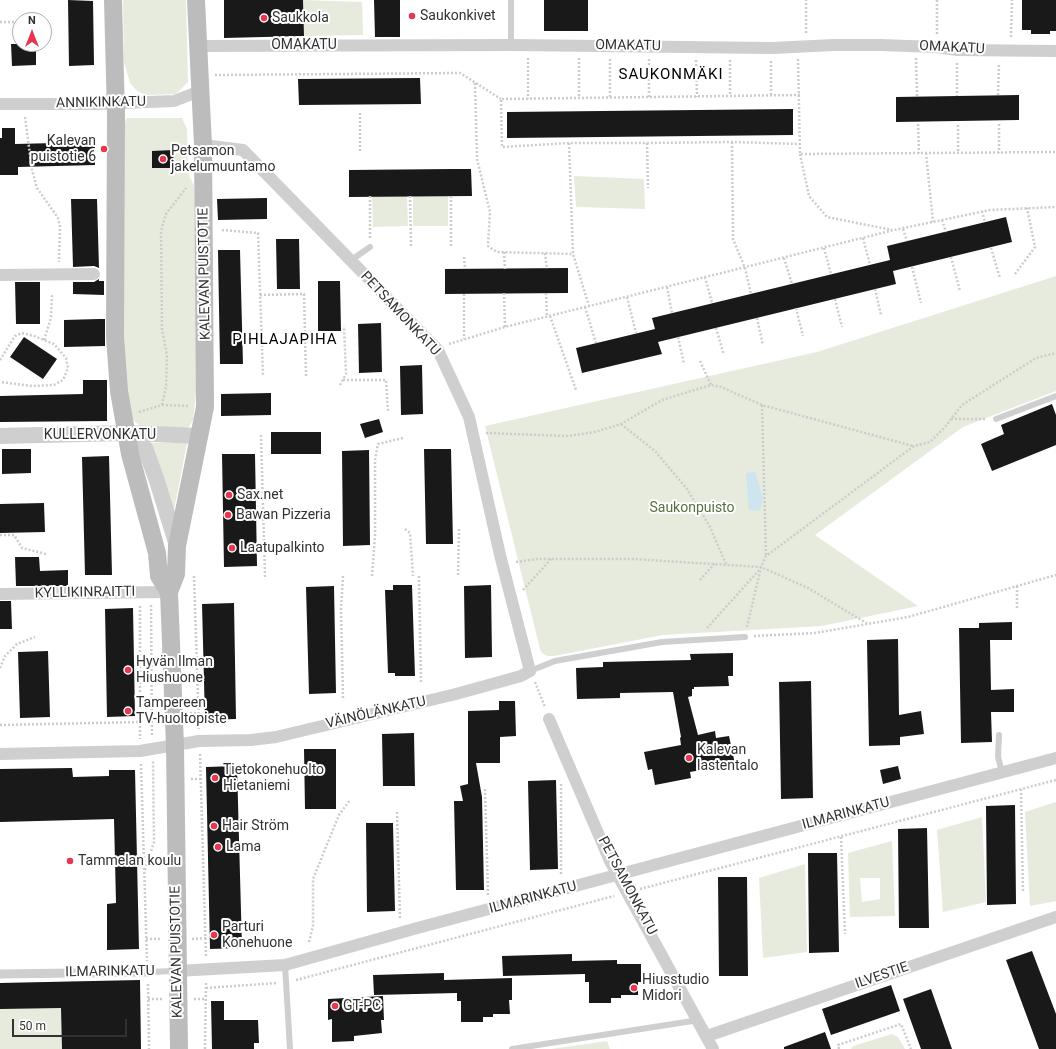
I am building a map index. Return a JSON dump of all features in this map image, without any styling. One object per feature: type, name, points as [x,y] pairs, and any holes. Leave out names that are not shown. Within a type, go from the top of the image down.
[{"type":"main road","name":"KALEVAN PUISTOTIE","points":[[113,0],[115,103],[115,337],[119,391],[130,454],[152,528],[157,553],[159,576],[169,592]]},
{"type":"main road","name":"KALEVAN PUISTOTIE","points":[[179,1049],[175,746],[169,592],[176,574],[177,546],[205,407],[203,145],[196,0]]},
{"type":"street","name":"OMAKATU","points":[[199,46],[528,45],[730,48],[772,48],[798,46],[916,46],[957,50],[1056,51]]},
{"type":"street","name":"ANNIKINKATU","points":[[0,104],[174,101],[200,90]]},
{"type":"street","name":"PETSAMONKATU","points":[[203,145],[242,150],[350,262],[438,350],[469,416],[502,564],[530,671]]},
{"type":"street","points":[[0,275],[94,274]]},
{"type":"street","name":"KULLERVONKATU","points":[[0,436],[125,425],[200,436]]},
{"type":"street","name":"KALEVAN PUISTOTIE","points":[[125,425],[145,448],[177,546]]},
{"type":"street","name":"KYLLIKINRAITTI","points":[[0,594],[169,592]]},
{"type":"street","name":"VÄINÖLÄNKATU","points":[[0,754],[146,750],[199,742],[251,740],[276,737],[456,694],[521,676],[530,671]]},
{"type":"street","name":"PETSAMONKATU","points":[[549,719],[610,861],[699,1020],[713,1049]]},
{"type":"street","name":"ILMARINKATU","points":[[177,971],[285,965],[421,927],[1056,758]]},
{"type":"street","name":"ILVESTIE","points":[[707,1036],[1056,917]]},
{"type":"street","name":"ILMARINKATU","points":[[0,974],[147,972]]},
{"type":"lane","points":[[510,45],[511,0]]},
{"type":"lane","points":[[350,262],[370,247]]},
{"type":"lane","points":[[996,419],[1056,396]]},
{"type":"lane","name":"VÄINÖLÄNKATU","points":[[530,671],[555,661],[662,642],[745,637]]},
{"type":"lane","points":[[999,735],[998,757],[1002,772]]},
{"type":"lane","points":[[285,965],[290,1049]]},
{"type":"lane","name":"ILMARINKATU","points":[[147,972],[177,971]]},
{"type":"lane","points":[[512,1049],[699,1020]]},
{"type":"path","points":[[806,0],[806,35],[813,35]]},
{"type":"path","points":[[937,0],[937,47]]},
{"type":"path","points":[[1005,37],[1012,37],[1012,0]]},
{"type":"path","points":[[0,22],[12,22]]},
{"type":"path","points":[[528,45],[528,99]]},
{"type":"path","points":[[578,46],[579,98]]},
{"type":"path","points":[[610,46],[610,98]]},
{"type":"path","points":[[798,46],[800,154],[809,196],[827,217],[894,230]]},
{"type":"path","points":[[916,46],[917,96]]},
{"type":"path","points":[[650,47],[650,97]]},
{"type":"path","points":[[696,47],[697,97]]},
{"type":"path","points":[[730,48],[730,96]]},
{"type":"path","points":[[771,96],[772,48]]},
{"type":"path","points":[[957,50],[958,96]]},
{"type":"path","points":[[998,95],[999,50]]},
{"type":"path","points":[[212,75],[460,73],[501,99],[800,95]]},
{"type":"path","points":[[475,82],[477,160],[490,212],[488,246],[497,252],[573,254]]},
{"type":"path","points":[[501,99],[502,147],[569,143],[647,142],[800,144]]},
{"type":"path","points":[[22,104],[28,129],[32,170],[37,188],[58,218],[60,227],[59,274]]},
{"type":"path","points":[[360,113],[360,152]]},
{"type":"path","points":[[918,124],[919,153]]},
{"type":"path","points":[[999,124],[999,152]]},
{"type":"path","points":[[958,125],[958,153]]},
{"type":"path","points":[[647,142],[648,188]]},
{"type":"path","points":[[732,142],[733,239],[745,268],[751,294]]},
{"type":"path","points":[[569,143],[573,254],[589,306]]},
{"type":"path","points":[[800,154],[1056,152]]},
{"type":"path","points":[[926,153],[933,222]]},
{"type":"path","points":[[162,405],[166,387],[167,356],[162,329],[161,231],[166,214],[186,187]]},
{"type":"path","points":[[370,196],[370,247]]},
{"type":"path","points":[[410,196],[411,247]]},
{"type":"path","points":[[451,196],[451,246]]},
{"type":"path","points":[[443,346],[505,327],[894,230],[982,212],[1056,207]]},
{"type":"path","points":[[1015,274],[1034,247],[1027,208]]},
{"type":"path","points":[[982,212],[985,222]]},
{"type":"path","points":[[942,220],[946,232]]},
{"type":"path","points":[[903,229],[907,241]]},
{"type":"path","points":[[222,230],[258,233],[263,376]]},
{"type":"path","points":[[863,238],[870,265]]},
{"type":"path","points":[[824,248],[831,274]]},
{"type":"path","points":[[991,248],[1000,278]]},
{"type":"path","points":[[504,252],[505,269]]},
{"type":"path","points":[[545,253],[546,269]]},
{"type":"path","points":[[464,257],[465,269]]},
{"type":"path","points":[[951,257],[960,291]]},
{"type":"path","points":[[784,258],[792,284]]},
{"type":"path","points":[[912,267],[921,303]]},
{"type":"path","points":[[705,277],[712,304]]},
{"type":"path","points":[[666,287],[672,313]]},
{"type":"path","points":[[875,289],[881,315]]},
{"type":"path","points":[[44,340],[51,318],[52,293]]},
{"type":"path","points":[[546,293],[546,317]]},
{"type":"path","points":[[260,295],[304,294],[306,376]]},
{"type":"path","points":[[464,294],[464,339]]},
{"type":"path","points":[[504,294],[505,327]]},
{"type":"path","points":[[627,297],[636,334]]},
{"type":"path","points":[[835,299],[842,327]]},
{"type":"path","points":[[585,307],[596,343]]},
{"type":"path","points":[[796,308],[803,336]]},
{"type":"path","points":[[550,316],[576,390]]},
{"type":"path","points":[[757,318],[763,345]]},
{"type":"path","points":[[340,386],[346,374],[344,326]]},
{"type":"path","points":[[716,328],[724,355]]},
{"type":"path","points":[[0,360],[15,336],[22,334],[34,336],[54,344],[66,358],[68,368],[63,380],[54,385],[32,386],[0,382]]},
{"type":"path","points":[[678,337],[684,364]]},
{"type":"path","points":[[766,556],[914,446],[930,442],[945,427],[962,405],[1036,358],[1056,353]]},
{"type":"path","points":[[700,361],[711,385]]},
{"type":"path","points":[[343,380],[386,380],[388,411]]},
{"type":"path","points":[[474,437],[483,433],[568,436],[595,432],[621,424],[662,400],[711,385],[721,387],[762,405],[914,446]]},
{"type":"path","points":[[125,425],[162,405],[205,407]]},
{"type":"path","points":[[762,405],[766,556],[761,567],[745,637],[815,633],[908,617],[1056,576]]},
{"type":"path","points":[[951,419],[996,419]]},
{"type":"path","points":[[621,424],[655,451],[687,489],[710,527],[726,564]]},
{"type":"path","points":[[261,435],[265,577]]},
{"type":"path","points":[[372,576],[375,536],[375,460],[378,444],[403,438]]},
{"type":"path","points":[[458,575],[459,528]]},
{"type":"path","points":[[405,529],[410,533],[413,576]]},
{"type":"path","points":[[0,535],[14,535],[22,548],[46,554]]},
{"type":"path","points":[[502,564],[537,559],[633,559],[761,567],[808,588],[868,624]]},
{"type":"path","points":[[522,592],[551,559]]},
{"type":"path","points":[[700,580],[715,563]]},
{"type":"path","points":[[698,640],[761,567]]},
{"type":"path","points":[[343,576],[341,610],[343,698]]},
{"type":"path","points":[[418,576],[421,682]]},
{"type":"path","points":[[1016,586],[1017,609]]},
{"type":"path","points":[[144,873],[154,842],[146,750],[141,722],[139,608],[147,592]]},
{"type":"path","points":[[147,592],[144,873],[147,972]]},
{"type":"path","points":[[0,668],[5,656],[17,644],[35,637]]},
{"type":"path","points":[[530,671],[549,719]]},
{"type":"path","name":"KALEVAN PUISTOTIE","points":[[199,713],[206,970],[205,1049]]},
{"type":"path","points":[[0,725],[141,722]]},
{"type":"path","points":[[561,777],[561,875]]},
{"type":"path","points":[[485,789],[488,895]]},
{"type":"path","points":[[1021,789],[1023,892]]},
{"type":"path","points":[[309,942],[313,926],[313,879],[339,815],[350,800]]},
{"type":"path","points":[[397,812],[400,918]]},
{"type":"path","points":[[841,837],[845,934]]},
{"type":"path","points":[[148,999],[149,1049]]},
{"type":"path","points":[[839,1049],[838,1045],[901,1024],[911,1049]]},
{"type":"green space","points":[[123,0],[186,0],[188,82],[176,94],[146,95],[137,91],[130,83],[124,62]]},
{"type":"green space","points":[[303,0],[362,2],[363,35],[304,36]]},
{"type":"green space","points":[[127,118],[182,118],[187,129],[188,173],[194,186],[198,374],[193,420],[189,427],[184,430],[143,428],[134,421],[128,411],[123,355],[122,128]]},
{"type":"green space","points":[[574,176],[644,179],[645,209],[576,207]]},
{"type":"green space","points":[[372,196],[407,196],[408,226],[373,227]]},
{"type":"green space","points":[[413,196],[448,196],[448,226],[413,226]]},
{"type":"green space","name":"Saukonpuisto","points":[[1056,276],[1056,391],[963,427],[815,535],[918,606],[822,626],[663,635],[554,656],[547,656],[542,653],[485,426],[817,352]]},
{"type":"green space","points":[[150,443],[187,443],[174,510]]},
{"type":"green space","points":[[1056,802],[1056,901],[1030,906],[1025,812]]},
{"type":"green space","points":[[982,817],[986,902],[943,912],[937,830]]},
{"type":"green space","points":[[892,841],[895,916],[850,917],[848,853]],"holes":[[[860,878],[880,878],[880,899],[862,902]]]},
{"type":"green space","points":[[805,864],[807,952],[763,958],[759,878]]},
{"type":"green space","points":[[109,981],[111,1049],[0,1049],[0,983]]},
{"type":"green space","points":[[892,1034],[898,1037],[905,1049],[851,1049],[853,1046]]},
{"type":"green space","points":[[607,1041],[610,1049],[551,1049]]},
{"type":"water","points":[[755,472],[763,498],[760,511],[749,510],[746,473]]},
{"type":"building","points":[[68,0],[93,1],[94,65],[69,66]]},
{"type":"building","name":"Saukkola","points":[[224,0],[303,0],[304,36],[224,38]]},
{"type":"building","points":[[374,0],[400,0],[400,37],[375,37]]},
{"type":"building","points":[[544,0],[588,0],[588,31],[544,31]]},
{"type":"building","points":[[1022,0],[1056,0],[1056,31],[1050,31],[1050,34],[1031,34],[1031,30],[1022,30]]},
{"type":"building","points":[[11,44],[12,52],[36,52],[36,65],[12,66]]},
{"type":"building","points":[[420,78],[421,104],[299,105],[298,79]]},
{"type":"building","points":[[1019,95],[1019,120],[896,122],[896,97]]},
{"type":"building","points":[[793,109],[793,135],[507,138],[507,112]]},
{"type":"building","points":[[2,128],[15,128],[15,144],[95,142],[95,165],[18,167],[18,175],[0,175],[0,138],[2,138]]},
{"type":"building","name":"Petsamon jakelumuuntamo","points":[[173,150],[174,168],[152,168],[152,151]]},
{"type":"building","points":[[471,169],[472,196],[349,197],[349,170]]},
{"type":"building","points":[[267,198],[267,219],[218,220],[217,199]]},
{"type":"building","points":[[71,199],[97,199],[99,268],[94,266],[73,267]]},
{"type":"building","points":[[1006,217],[1012,242],[893,271],[896,284],[658,342],[662,354],[582,373],[576,348],[655,329],[652,318],[890,260],[887,246]]},
{"type":"building","points":[[276,239],[299,239],[300,289],[277,289]]},
{"type":"building","points":[[218,250],[240,250],[243,364],[220,364]]},
{"type":"building","points":[[568,268],[568,293],[445,294],[445,269]]},
{"type":"building","points":[[99,279],[99,281],[104,281],[104,295],[73,294],[73,282],[94,282]]},
{"type":"building","points":[[318,281],[340,281],[341,331],[318,331]]},
{"type":"building","points":[[15,282],[40,282],[40,324],[16,324]]},
{"type":"building","points":[[105,319],[105,346],[64,347],[64,320]]},
{"type":"building","points":[[381,323],[382,372],[359,373],[358,324]]},
{"type":"building","points":[[24,337],[57,359],[43,379],[10,357]]},
{"type":"building","points":[[422,365],[423,414],[401,415],[400,366]]},
{"type":"building","points":[[83,380],[107,380],[107,421],[0,422],[0,396],[83,394]]},
{"type":"building","points":[[271,393],[271,415],[221,416],[221,394]]},
{"type":"building","points":[[1052,404],[1056,415],[1056,445],[992,471],[981,444],[1004,434],[1001,425]]},
{"type":"building","points":[[379,419],[383,432],[365,438],[360,424]]},
{"type":"building","points":[[271,432],[321,432],[321,454],[271,454]]},
{"type":"building","points":[[2,449],[31,449],[31,473],[2,474]]},
{"type":"building","points":[[424,449],[451,449],[453,544],[426,544]]},
{"type":"building","points":[[369,450],[370,545],[343,546],[342,451]]},
{"type":"building","points":[[222,454],[255,454],[257,566],[224,567]]},
{"type":"building","points":[[109,456],[112,575],[85,575],[82,457]]},
{"type":"building","points":[[44,503],[45,532],[0,533],[0,504]]},
{"type":"building","points":[[15,557],[39,557],[40,571],[68,570],[68,586],[16,586]]},
{"type":"building","points":[[393,585],[412,585],[415,676],[395,676],[395,673],[388,673],[385,590],[393,590]]},
{"type":"building","points":[[491,585],[492,657],[465,658],[464,586]]},
{"type":"building","points":[[334,586],[336,693],[309,694],[306,587]]},
{"type":"building","points":[[0,601],[11,601],[12,629],[0,629]]},
{"type":"building","points":[[234,603],[236,719],[205,720],[202,604]]},
{"type":"building","points":[[133,608],[135,716],[107,717],[105,609]]},
{"type":"building","points":[[1012,622],[1012,640],[990,640],[991,690],[1014,689],[1014,712],[991,712],[992,742],[961,743],[959,628],[979,628],[979,623]]},
{"type":"building","points":[[898,639],[899,715],[921,711],[924,734],[900,737],[900,745],[869,746],[867,640]]},
{"type":"building","points":[[48,651],[50,717],[20,718],[18,652]]},
{"type":"building","points":[[733,653],[733,676],[728,676],[729,686],[694,687],[694,689],[692,689],[692,696],[688,697],[698,735],[715,731],[716,738],[729,736],[735,764],[690,772],[691,778],[655,785],[652,769],[648,770],[644,752],[681,745],[673,692],[620,693],[620,698],[577,699],[576,668],[603,667],[603,662],[691,660],[690,654]]},
{"type":"building","points":[[811,681],[813,798],[781,799],[779,682]]},
{"type":"building","points":[[499,701],[515,701],[516,736],[500,737],[500,763],[476,763],[482,797],[484,890],[456,890],[454,801],[463,801],[460,786],[468,784],[468,711],[499,710]]},
{"type":"building","points":[[414,733],[415,786],[383,786],[382,734]]},
{"type":"building","points":[[304,749],[336,749],[336,809],[305,809]]},
{"type":"building","points":[[237,766],[242,948],[210,949],[206,767]]},
{"type":"building","points":[[898,766],[901,779],[883,784],[880,770]]},
{"type":"building","points":[[72,768],[73,777],[109,776],[109,770],[135,770],[139,949],[107,950],[107,904],[116,903],[114,819],[0,822],[0,769]]},
{"type":"building","points":[[556,780],[558,869],[530,870],[528,781]]},
{"type":"building","points":[[1015,805],[1016,904],[987,905],[986,806]]},
{"type":"building","points":[[366,823],[393,823],[395,911],[367,912]]},
{"type":"building","points":[[927,828],[929,928],[899,928],[898,829]]},
{"type":"building","points":[[808,853],[837,853],[839,952],[809,953]]},
{"type":"building","points":[[718,877],[747,877],[748,976],[719,976]]},
{"type":"building","points":[[1032,951],[1056,1014],[1056,1049],[1039,1049],[1006,960]]},
{"type":"building","points":[[572,954],[572,961],[617,960],[617,964],[641,964],[641,982],[638,982],[638,995],[621,995],[621,998],[611,998],[611,1003],[589,1003],[589,982],[585,982],[585,974],[503,976],[502,956]]},
{"type":"building","points":[[444,973],[444,980],[512,978],[512,1000],[509,1000],[510,1014],[493,1014],[493,1017],[483,1017],[483,1022],[461,1022],[461,1001],[457,1001],[457,993],[374,995],[373,975]]},
{"type":"building","points":[[140,980],[141,1049],[62,1049],[61,1008],[0,1009],[0,983]]},
{"type":"building","points":[[891,985],[900,1011],[831,1035],[822,1009]]},
{"type":"building","points":[[931,989],[952,1049],[921,1049],[903,999]]},
{"type":"building","points":[[383,996],[384,1020],[381,1020],[382,1033],[354,1036],[354,1041],[332,1042],[332,1019],[328,1020],[328,999]]},
{"type":"building","points":[[211,1001],[224,1001],[224,1020],[258,1020],[259,1043],[254,1043],[254,1049],[212,1049]]},
{"type":"building","points":[[825,1032],[831,1049],[784,1049],[784,1047]]},
{"type":"place","name":"Saukonkivet","points":[[412,16]]},
{"type":"place","name":"Saukkola","points":[[264,18]]},
{"type":"place","name":"Kalevan puistotie 6","points":[[104,149]]},
{"type":"place","name":"Petsamon jakelumuuntamo","points":[[163,159]]},
{"type":"place","name":"Sax.net","points":[[229,495]]},
{"type":"place","name":"Bawan Pizzeria","points":[[228,515]]},
{"type":"place","name":"Laatupalkinto","points":[[232,548]]},
{"type":"place","name":"Hyvän Ilman Hiushuone","points":[[128,670]]},
{"type":"place","name":"Tampereen TV-huoltopiste","points":[[128,711]]},
{"type":"place","name":"Kalevan lastentalo","points":[[689,758]]},
{"type":"place","name":"Tietokonehuolto Hietaniemi","points":[[215,778]]},
{"type":"place","name":"Hair Ström","points":[[214,826]]},
{"type":"place","name":"Lama","points":[[218,847]]},
{"type":"place","name":"Tammelan koulu","points":[[70,861]]},
{"type":"place","name":"Parturi Konehuone","points":[[214,935]]},
{"type":"place","name":"Hiusstudio Midori","points":[[634,988]]},
{"type":"place","name":"GT-PC","points":[[335,1006]]},
{"type":"district","name":"SAUKONMÄKI","points":[[671,75]]},
{"type":"district","name":"PIHLAJAPIHA","points":[[285,340]]}]
